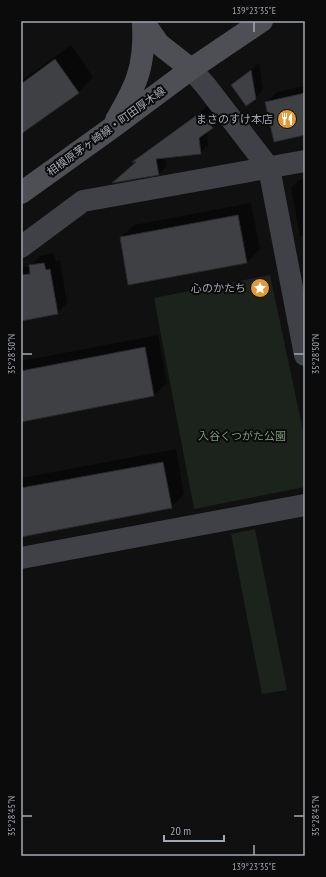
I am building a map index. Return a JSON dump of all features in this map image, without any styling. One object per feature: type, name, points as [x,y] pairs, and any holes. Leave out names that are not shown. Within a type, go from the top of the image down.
[{"type":"main road","name":"相模原茅ヶ崎線・町田厚木線","points":[[21,193],[191,69],[262,21]]},
{"type":"main road","points":[[143,22],[159,44],[191,69]]},
{"type":"main road","points":[[113,127],[130,96],[138,76],[144,37],[143,22]]},
{"type":"street","points":[[191,69],[206,86],[269,168],[305,355]]},
{"type":"street","points":[[21,247],[83,201],[269,168],[305,160]]},
{"type":"street","points":[[21,558],[305,505]]},
{"type":"green space","name":"入谷くつがた公園","points":[[270,275],[305,440],[305,487],[194,509],[154,298]]},
{"type":"green space","points":[[255,529],[287,690],[262,694],[231,534]]},
{"type":"building","points":[[55,59],[79,93],[21,134],[21,84]]},
{"type":"building","points":[[251,70],[256,99],[246,106],[231,85]]},
{"type":"building","name":"まさのすけ本店","points":[[305,93],[305,135],[274,142],[265,102]]},
{"type":"building","points":[[201,112],[213,128],[199,138],[201,154],[156,159],[159,175],[112,183],[136,162],[132,162]]},
{"type":"building","points":[[238,215],[247,263],[128,285],[120,237]]},
{"type":"building","points":[[44,263],[46,270],[50,269],[58,314],[21,321],[21,275],[30,274],[29,265]]},
{"type":"building","points":[[145,347],[154,396],[21,422],[21,371]]},
{"type":"building","points":[[163,462],[172,508],[21,537],[21,488]]},
{"type":"place","name":"まさのすけ本店","points":[[287,119]]},
{"type":"place","name":"心のかたち","points":[[260,288]]}]
